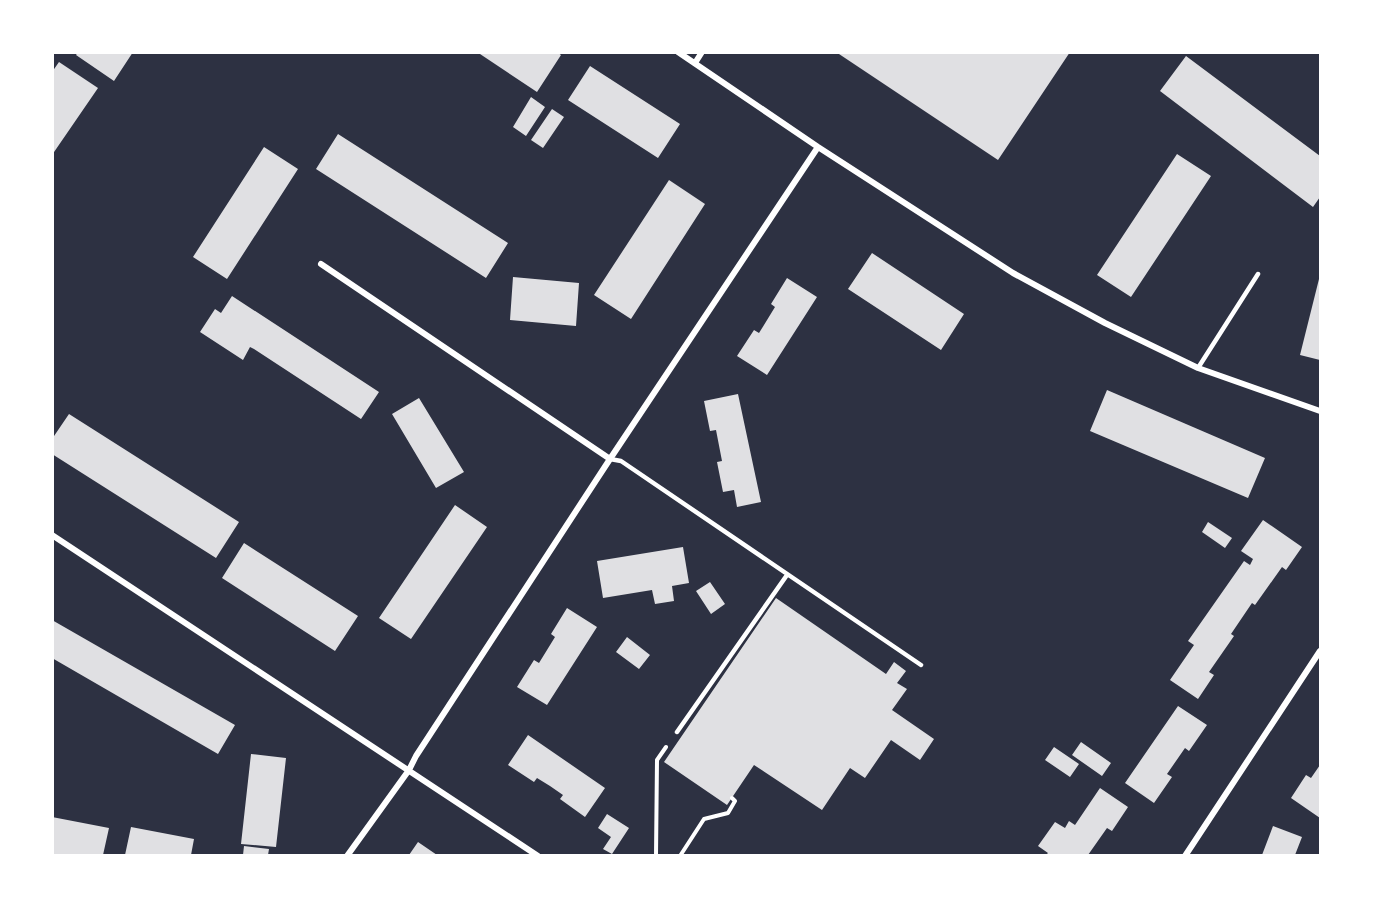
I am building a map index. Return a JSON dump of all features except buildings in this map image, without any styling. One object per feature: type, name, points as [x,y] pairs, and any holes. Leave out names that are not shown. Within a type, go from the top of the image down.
[{"type":"street","points":[[678,52],[818,147],[1013,273],[1105,323],[1198,368],[1320,411]]},
{"type":"street","points":[[695,63],[702,52]]},
{"type":"street","points":[[347,855],[409,770],[610,459],[818,147]]},
{"type":"street","points":[[321,264],[610,459]]},
{"type":"street","points":[[52,535],[538,855]]},
{"type":"street","points":[[1185,855],[1320,651]]},
{"type":"lane","points":[[1198,368],[1258,274]]},
{"type":"lane","points":[[610,459],[621,461],[921,665]]},
{"type":"lane","points":[[677,732],[787,575]]},
{"type":"path","points":[[656,855],[657,760],[666,747]]},
{"type":"path","points":[[680,855],[704,819],[728,813],[735,801],[732,798]]}]
